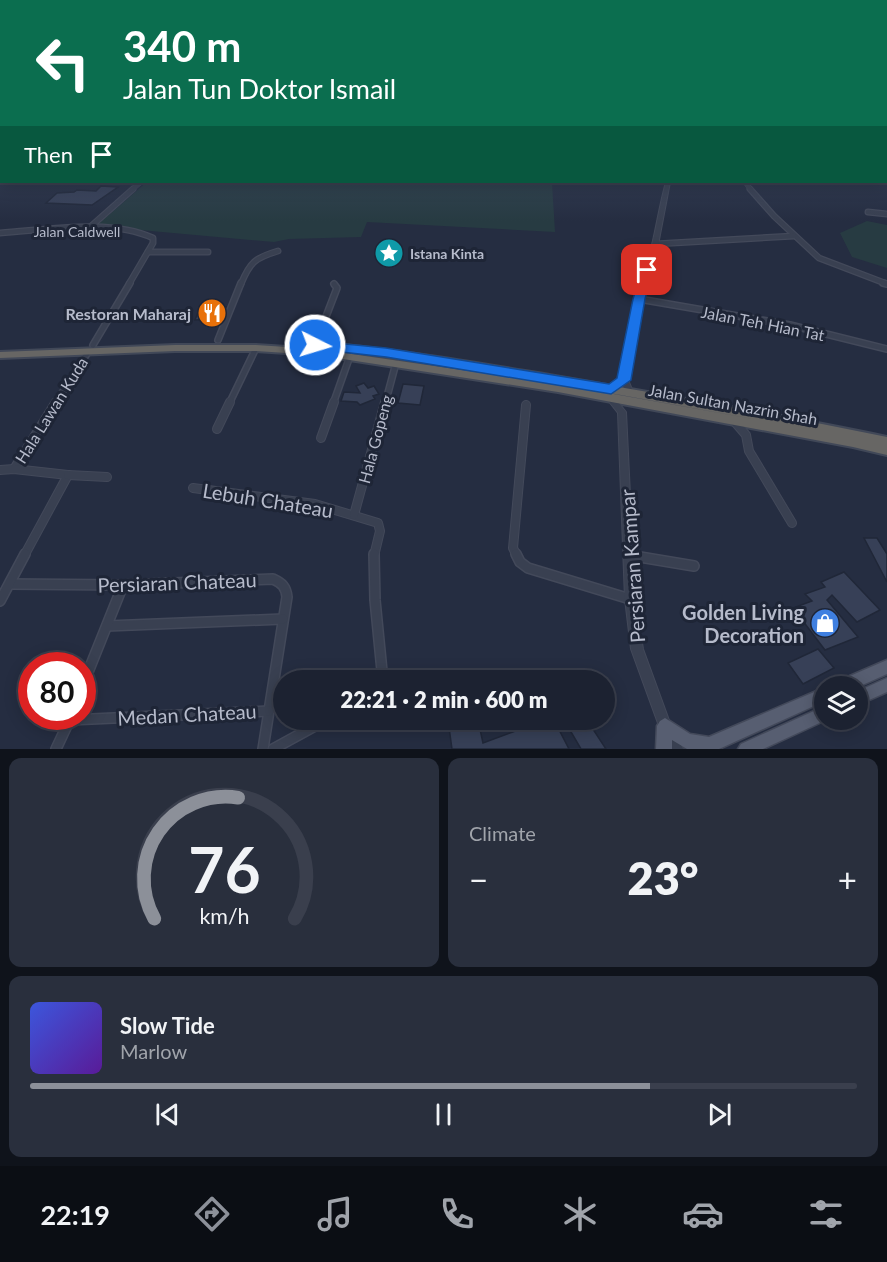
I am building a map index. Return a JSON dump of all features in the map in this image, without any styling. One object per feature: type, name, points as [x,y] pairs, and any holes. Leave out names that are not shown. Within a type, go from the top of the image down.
[{"type":"highway","name":"Jalan Sultan Nazrin Shah","points":[[0,356],[218,340],[315,345],[386,352],[611,394],[636,404],[887,450]]},
{"type":"highway","name":"Jalan Sultan Nazrin Shah","points":[[0,349],[256,348],[350,356],[611,394],[629,393],[794,421],[887,440]]},
{"type":"main road","points":[[867,676],[887,667]]},
{"type":"main road","points":[[868,694],[887,685]]},
{"type":"main road","points":[[665,726],[687,741],[705,747],[814,699]]},
{"type":"main road","points":[[747,749],[814,718]]},
{"type":"main road","points":[[664,749],[665,726]]},
{"type":"street","points":[[88,228],[140,183]]},
{"type":"street","points":[[629,393],[624,380],[639,299],[655,244],[668,183]]},
{"type":"street","points":[[746,183],[753,194],[814,254],[828,263],[887,284]]},
{"type":"street","points":[[868,212],[887,214]]},
{"type":"street","name":"Jalan Caldwell","points":[[0,232],[88,228],[137,232],[148,234],[153,238]]},
{"type":"street","points":[[655,244],[794,236]]},
{"type":"street","name":"Hala Lawan Kuda","points":[[14,469],[148,252],[153,238]]},
{"type":"street","points":[[218,340],[248,266],[262,256],[278,251]]},
{"type":"street","points":[[148,252],[208,252]]},
{"type":"street","points":[[315,345],[336,288],[334,284]]},
{"type":"street","name":"Jalan Teh Hian Tat","points":[[639,299],[790,325],[887,349]]},
{"type":"street","points":[[217,429],[256,348]]},
{"type":"street","points":[[321,438],[350,356]]},
{"type":"street","name":"Hala Gopeng","points":[[354,515],[396,363]]},
{"type":"street","points":[[624,380],[611,394],[622,412],[627,406],[636,404]]},
{"type":"street","points":[[525,405],[513,548],[515,555],[528,568],[630,599]]},
{"type":"street","name":"Persiaran Kampar","points":[[622,412],[630,599],[637,649],[665,726],[677,749]]},
{"type":"street","points":[[734,421],[742,429],[749,451],[792,523]]},
{"type":"street","points":[[0,470],[14,469],[106,477]]},
{"type":"street","points":[[0,601],[68,475]]},
{"type":"street","name":"Lebuh Chateau","points":[[193,488],[315,504],[378,523],[381,530],[375,549],[374,569],[382,670]]},
{"type":"street","points":[[628,555],[694,566]]},
{"type":"street","name":"Persiaran Chateau","points":[[10,584],[123,585],[273,579],[282,582],[286,588],[283,619],[263,749]]},
{"type":"street","points":[[96,653],[123,585]]},
{"type":"street","points":[[107,626],[283,619]]},
{"type":"street","name":"Medan Chateau","points":[[96,717],[269,711]]},
{"type":"street","points":[[56,749],[65,730]]},
{"type":"street","points":[[273,749],[308,730]]},
{"type":"shaded area","points":[[146,183],[552,183],[555,232],[367,222],[361,237],[289,239],[274,242],[96,226]]},
{"type":"shaded area","points":[[867,221],[887,225],[887,268],[852,257],[840,233]]},
{"type":"building","points":[[101,186],[118,187],[92,205],[46,203],[57,193],[77,190],[96,191]]},
{"type":"building","name":"Restoran Maharaj","points":[[223,304],[222,307],[226,307],[221,319],[195,320],[201,305]]},
{"type":"building","points":[[364,383],[368,388],[374,386],[379,394],[373,396],[375,399],[360,405],[357,402],[341,401],[344,392],[360,393],[356,386]]},
{"type":"building","points":[[403,384],[424,386],[420,405],[398,403]]},
{"type":"building","points":[[864,538],[877,538],[887,554],[887,582]]},
{"type":"building","points":[[844,572],[880,610],[857,622],[832,595],[827,600],[858,637],[825,650],[793,608],[812,601],[805,594],[825,587],[821,582]]},
{"type":"building","points":[[818,649],[834,668],[814,676],[814,678],[803,684],[788,663]]},
{"type":"building","points":[[449,730],[480,730],[483,743],[518,730],[559,730],[569,749],[452,749]]},
{"type":"building","points":[[570,730],[594,730],[606,749],[581,749]]},
{"type":"place","name":"Istana Kinta","points":[[389,253]]},
{"type":"place","name":"Restoran Maharaj","points":[[212,313]]},
{"type":"place","name":"Golden Living Decoration","points":[[825,623]]},
{"type":"route","points":[[315,345],[386,352],[611,389],[624,380],[627,356],[647,270]]}]
